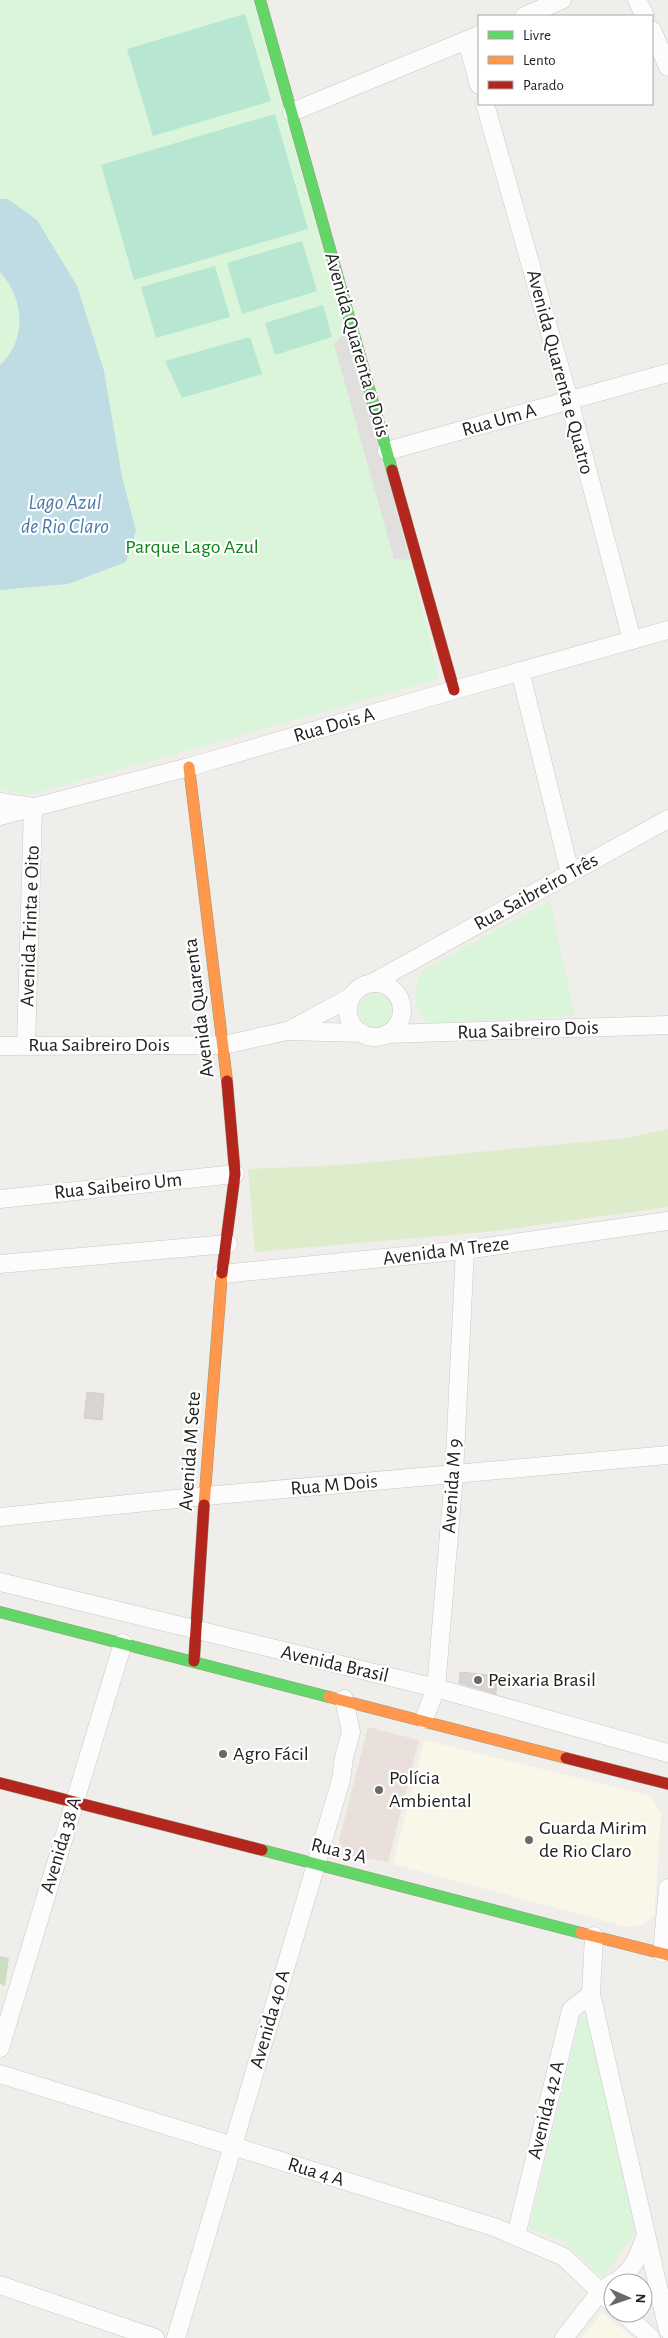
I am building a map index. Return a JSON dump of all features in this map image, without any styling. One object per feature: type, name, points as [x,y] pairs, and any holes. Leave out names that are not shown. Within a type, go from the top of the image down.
[{"type":"street","name":"Avenida Quarenta e Dois","points":[[260,0],[454,690]]},
{"type":"street","points":[[526,15],[562,0]]},
{"type":"street","points":[[637,0],[644,15]]},
{"type":"street","points":[[653,32],[668,67]]},
{"type":"street","points":[[292,112],[473,38],[478,77]]},
{"type":"street","name":"Avenida Quarenta e Quatro","points":[[484,105],[568,400],[632,640]]},
{"type":"street","name":"Rua Um A","points":[[387,451],[668,372]]},
{"type":"street","name":"Rua Dois A","points":[[0,816],[189,767],[668,630]]},
{"type":"street","points":[[520,671],[570,874]]},
{"type":"street","name":"Avenida Quarenta","points":[[189,767],[224,1045],[236,1174],[228,1244]]},
{"type":"street","points":[[0,802],[33,807]]},
{"type":"street","name":"Avenida Trinta e Oito","points":[[26,1045],[33,807]]},
{"type":"street","name":"Rua Saibreiro Três","points":[[372,983],[668,819]]},
{"type":"street","name":"Rua Saibreiro Três","points":[[390,988],[405,965]]},
{"type":"street","points":[[372,983],[390,988],[397,994],[402,1012],[395,1029],[379,1037],[362,1034],[350,1021],[348,1005],[351,997],[356,990],[372,983]]},
{"type":"street","name":"Rua Saibreiro Dois","points":[[287,1031],[351,997]]},
{"type":"street","name":"Rua Saibreiro Dois","points":[[387,1034],[668,1025]]},
{"type":"street","name":"Rua Saibreiro Dois","points":[[0,1046],[224,1045],[287,1031],[362,1034]]},
{"type":"street","name":"Rua Saibeiro Um","points":[[0,1199],[236,1174]]},
{"type":"street","name":"Avenida M Treze","points":[[222,1274],[465,1250],[668,1222]]},
{"type":"street","points":[[0,1264],[228,1244]]},
{"type":"street","name":"Avenida M Sete","points":[[194,1661],[222,1274],[228,1244]]},
{"type":"street","name":"Avenida M 9","points":[[424,1719],[436,1688],[454,1474],[465,1250]]},
{"type":"street","name":"Rua M Dois","points":[[0,1517],[205,1496],[668,1455]]},
{"type":"street","name":"Avenida Brasil","points":[[0,1582],[436,1688],[668,1753]]},
{"type":"street","name":"Avenida Brasil","points":[[0,1612],[424,1719],[668,1784]]},
{"type":"street","name":"Avenida 38 A","points":[[0,2048],[123,1643]]},
{"type":"street","name":"Avenida 40 A","points":[[176,2338],[341,1780],[350,1732],[344,1699]]},
{"type":"street","name":"Rua 3 A","points":[[0,1783],[665,1954]]},
{"type":"street","points":[[665,1954],[668,1888]]},
{"type":"street","points":[[594,1936],[591,1994],[668,2330]]},
{"type":"street","name":"Avenida 42 A","points":[[516,2236],[571,2010],[591,1994]]},
{"type":"street","name":"Rua 4 A","points":[[0,2074],[494,2227],[564,2257],[603,2282]]},
{"type":"street","points":[[627,2273],[636,2263],[646,2234]]},
{"type":"street","points":[[0,2286],[155,2338]]},
{"type":"street","points":[[564,2338],[603,2293]]},
{"type":"street","points":[[634,2323],[651,2338]]},
{"type":"shaded area","points":[[347,330],[410,560],[394,559],[334,344]]},
{"type":"shaded area","name":"Polícia Ambiental","points":[[368,1727],[419,1740],[388,1862],[347,1855],[339,1841]]},
{"type":"shaded area","name":"Guarda Mirim de Rio Claro","points":[[424,1740],[651,1796],[661,1815],[654,1915],[642,1925],[627,1927],[393,1864]]},
{"type":"shaded area","points":[[602,2312],[603,2323],[615,2323],[633,2338],[582,2338]]},
{"type":"green space","name":"Parque Lago Azul","points":[[0,0],[253,0],[410,560],[439,679],[29,795],[0,789]]},
{"type":"green space","points":[[245,14],[271,101],[153,136],[127,49]]},
{"type":"green space","points":[[275,114],[308,229],[134,280],[101,165]]},
{"type":"green space","points":[[302,241],[317,291],[242,314],[227,263]]},
{"type":"green space","points":[[215,266],[230,317],[156,338],[141,287]]},
{"type":"green space","points":[[323,305],[332,337],[275,355],[265,323]]},
{"type":"green space","points":[[250,337],[262,374],[182,398],[165,361]]},
{"type":"green space","points":[[550,901],[575,1016],[430,1023],[423,1019],[416,1007],[415,1000],[421,971]]},
{"type":"green space","points":[[377,993],[384,994],[389,998],[393,1003],[393,1017],[389,1022],[384,1026],[377,1027],[370,1026],[365,1022],[361,1017],[360,1010],[361,1003],[365,998],[370,994]]},
{"type":"green space","points":[[668,1129],[668,1207],[496,1231],[255,1252],[248,1169],[343,1165],[626,1138]]},
{"type":"green space","points":[[0,1956],[9,1958],[5,1986],[0,1984]]},
{"type":"green space","points":[[591,2016],[635,2231],[606,2273],[603,2273],[603,2278],[565,2242],[529,2229],[580,2017]]},
{"type":"water","name":"Lago Azul de Rio Claro","points":[[0,199],[8,199],[37,220],[77,286],[104,371],[122,477],[136,531],[126,562],[68,584],[0,590],[0,365],[9,355],[15,343],[19,331],[19,318],[14,294],[0,272]]},
{"type":"building","points":[[87,1392],[104,1394],[102,1420],[84,1418]]},
{"type":"building","name":"Peixaria Brasil","points":[[460,1672],[497,1676],[496,1694],[459,1683]]},
{"type":"traffic: fast","points":[[260,0],[392,470]]},
{"type":"traffic: fast","points":[[0,1612],[329,1697]]},
{"type":"traffic: fast","points":[[262,1850],[581,1933]]},
{"type":"traffic: slow","points":[[189,767],[227,1081]]},
{"type":"traffic: slow","points":[[204,1505],[222,1273]]},
{"type":"traffic: slow","points":[[329,1697],[566,1758]]},
{"type":"traffic: slow","points":[[581,1933],[668,1955]]},
{"type":"traffic: jam","points":[[392,470],[454,690]]},
{"type":"traffic: jam","points":[[222,1273],[235,1174],[227,1081]]},
{"type":"traffic: jam","points":[[194,1661],[204,1505]]},
{"type":"traffic: jam","points":[[566,1758],[668,1784]]},
{"type":"traffic: jam","points":[[0,1783],[262,1850]]},
{"type":"place","name":"Peixaria Brasil","points":[[478,1680]]},
{"type":"place","name":"Agro Fácil","points":[[223,1754]]},
{"type":"place","name":"Polícia Ambiental","points":[[379,1790]]},
{"type":"place","name":"Guarda Mirim de Rio Claro","points":[[529,1840]]}]
